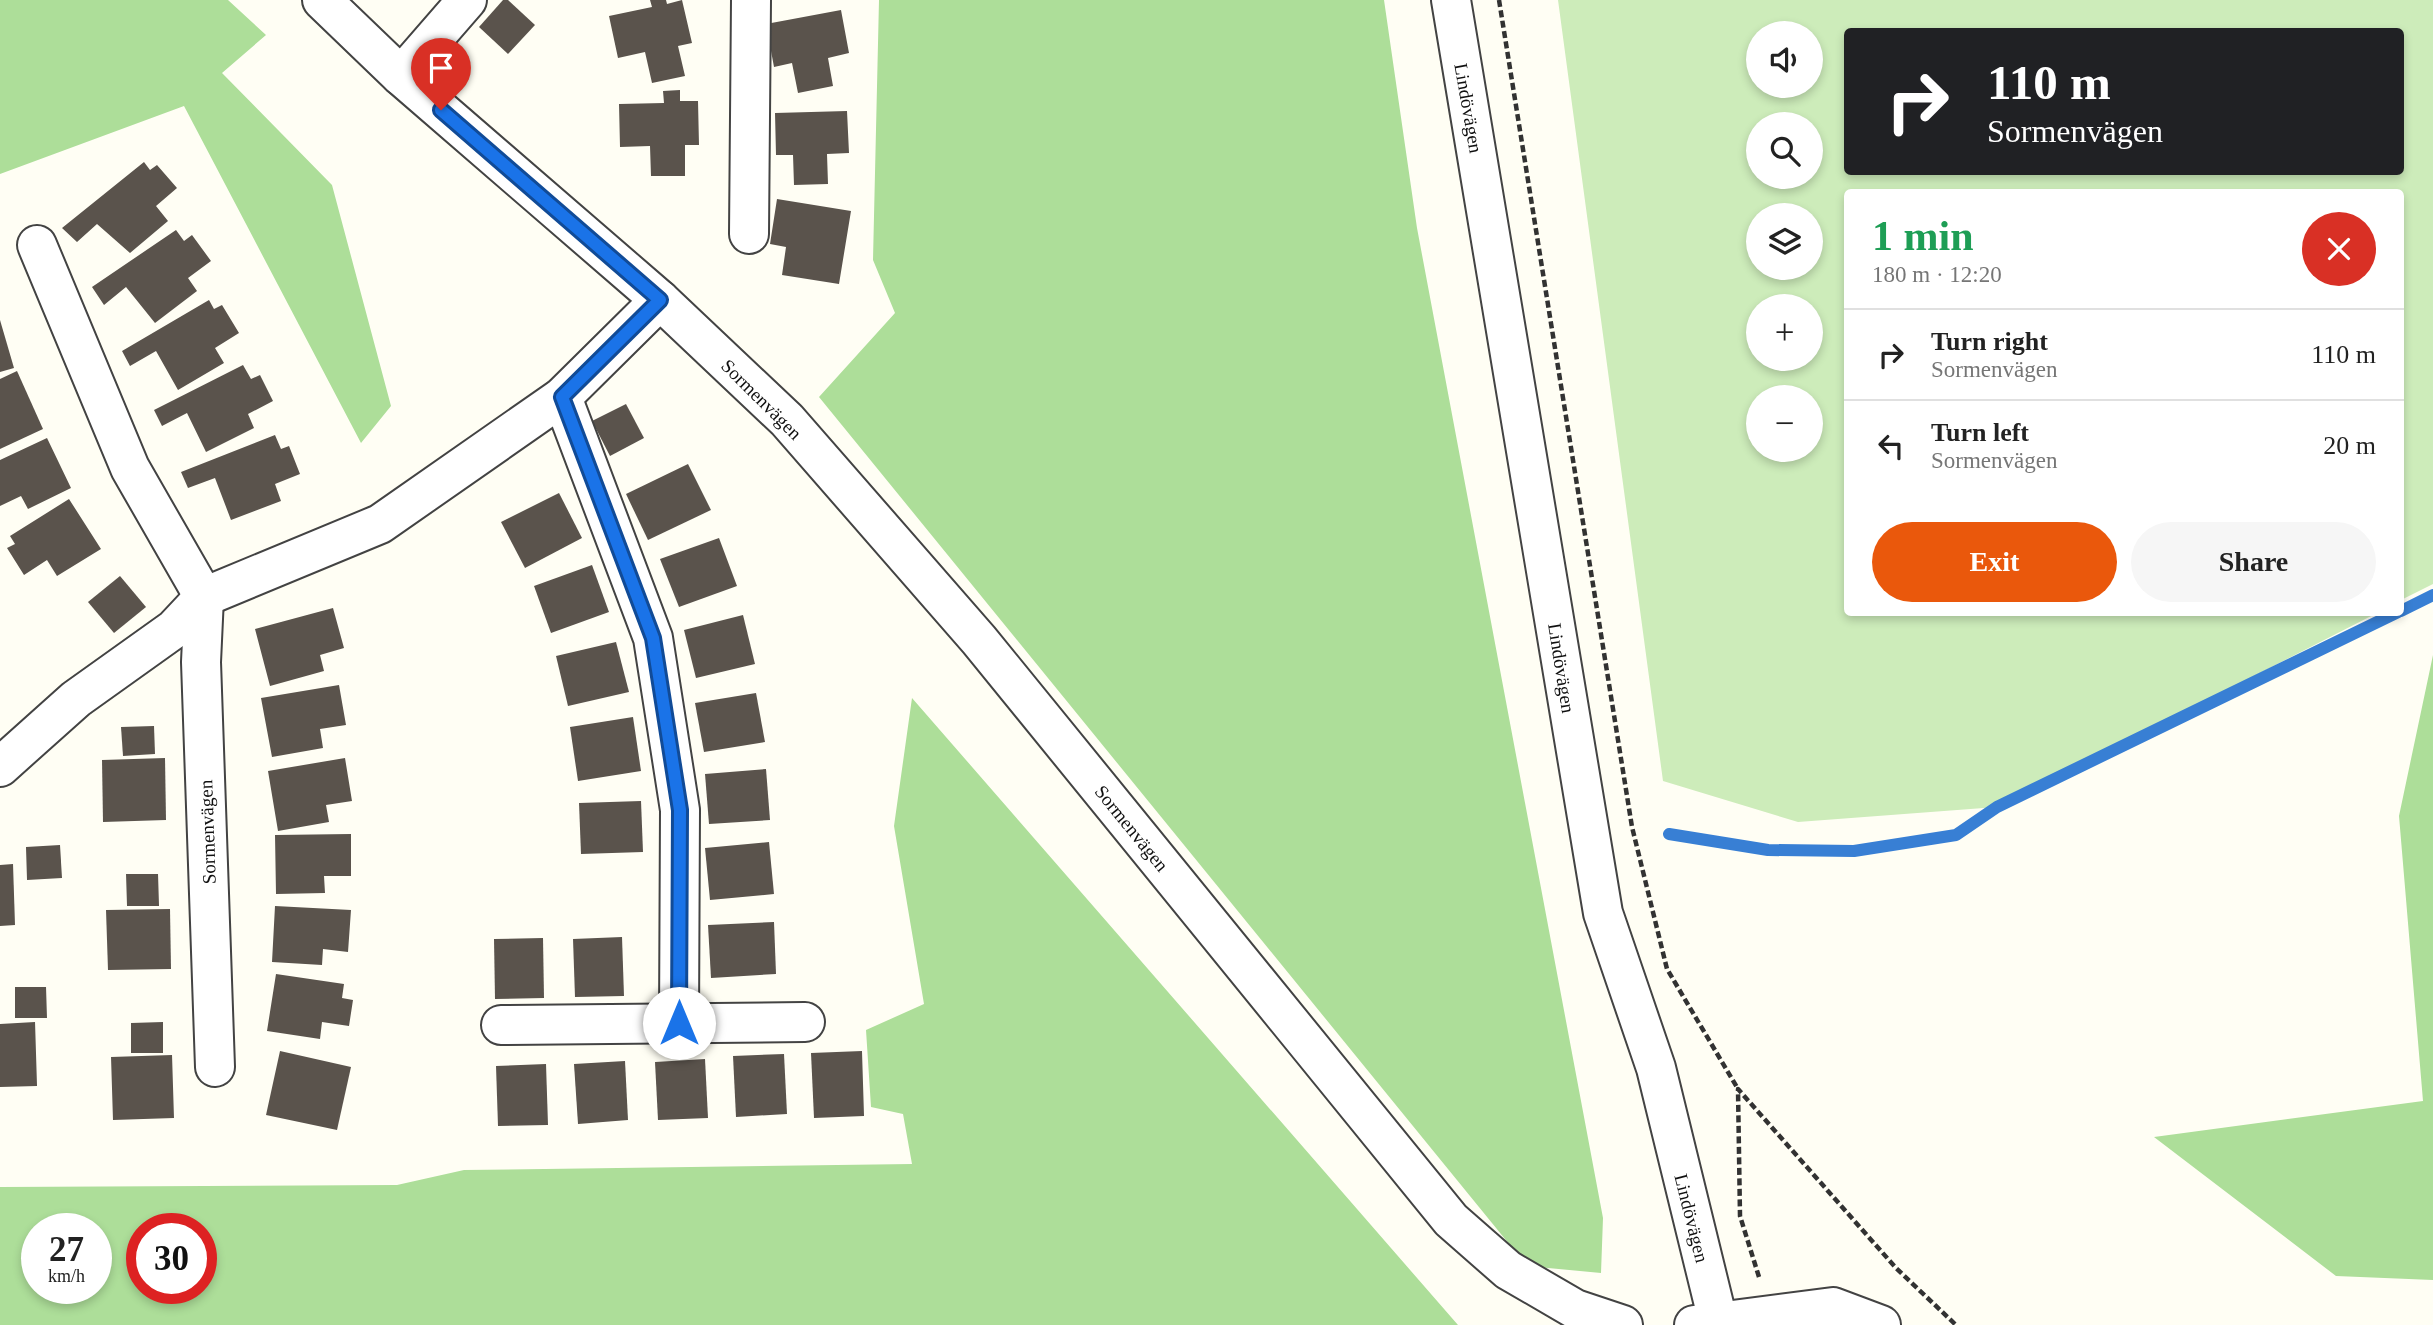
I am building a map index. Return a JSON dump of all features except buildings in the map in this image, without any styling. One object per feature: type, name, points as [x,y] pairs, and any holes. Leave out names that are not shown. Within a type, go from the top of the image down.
[{"type":"street","name":"Sormenvägen","points":[[322,0],[401,76],[660,300],[787,420],[979,640],[1451,1220],[1508,1270],[1575,1310],[1623,1325]]},
{"type":"street","points":[[401,76],[467,0]]},
{"type":"street","points":[[749,234],[751,0]]},
{"type":"street","name":"Lindövägen","points":[[1451,0],[1603,913],[1656,1068],[1710,1324]]},
{"type":"street","points":[[37,245],[130,468],[204,597]]},
{"type":"street","points":[[0,766],[76,699],[174,629],[204,597],[380,524],[562,397],[660,300]]},
{"type":"street","points":[[562,397],[653,638],[680,810],[679,1023]]},
{"type":"street","name":"Sormenvägen","points":[[204,597],[201,663],[215,1067]]},
{"type":"street","points":[[501,1025],[805,1022]]},
{"type":"street","points":[[1710,1324],[1833,1307],[1881,1325]]},
{"type":"path","points":[[1499,0],[1632,827],[1667,969],[1738,1089],[1896,1268],[1956,1325]]},
{"type":"path","points":[[1738,1089],[1740,1216],[1771,1315]]},
{"type":"green space","points":[[0,0],[228,0],[266,35],[222,73],[332,185],[391,406],[361,443],[184,106],[0,174]]},
{"type":"green space","points":[[879,0],[1384,0],[1417,228],[1603,1218],[1601,1273],[1527,1266],[819,397],[895,313],[873,260]]},
{"type":"green space","points":[[1558,0],[2433,0],[2433,584],[2404,598],[2404,189],[1844,189],[1844,616],[2371,616],[1997,807],[1798,822],[1663,781]]},
{"type":"green space","points":[[2433,655],[2433,1280],[2336,1276],[2154,1137],[2423,1101],[2399,816]]},
{"type":"green space","points":[[912,698],[1458,1325],[0,1325],[0,1187],[397,1185],[464,1170],[912,1164],[903,1114],[871,1107],[866,1030],[924,1004],[894,826]]},
{"type":"waterway","points":[[2404,610],[2433,595]]},
{"type":"waterway","points":[[1669,834],[1768,850],[1854,851],[1956,835],[1997,807],[2390,616]]},
{"type":"route","points":[[441,110],[660,300],[562,397],[653,638],[680,810],[679,1023]]}]
